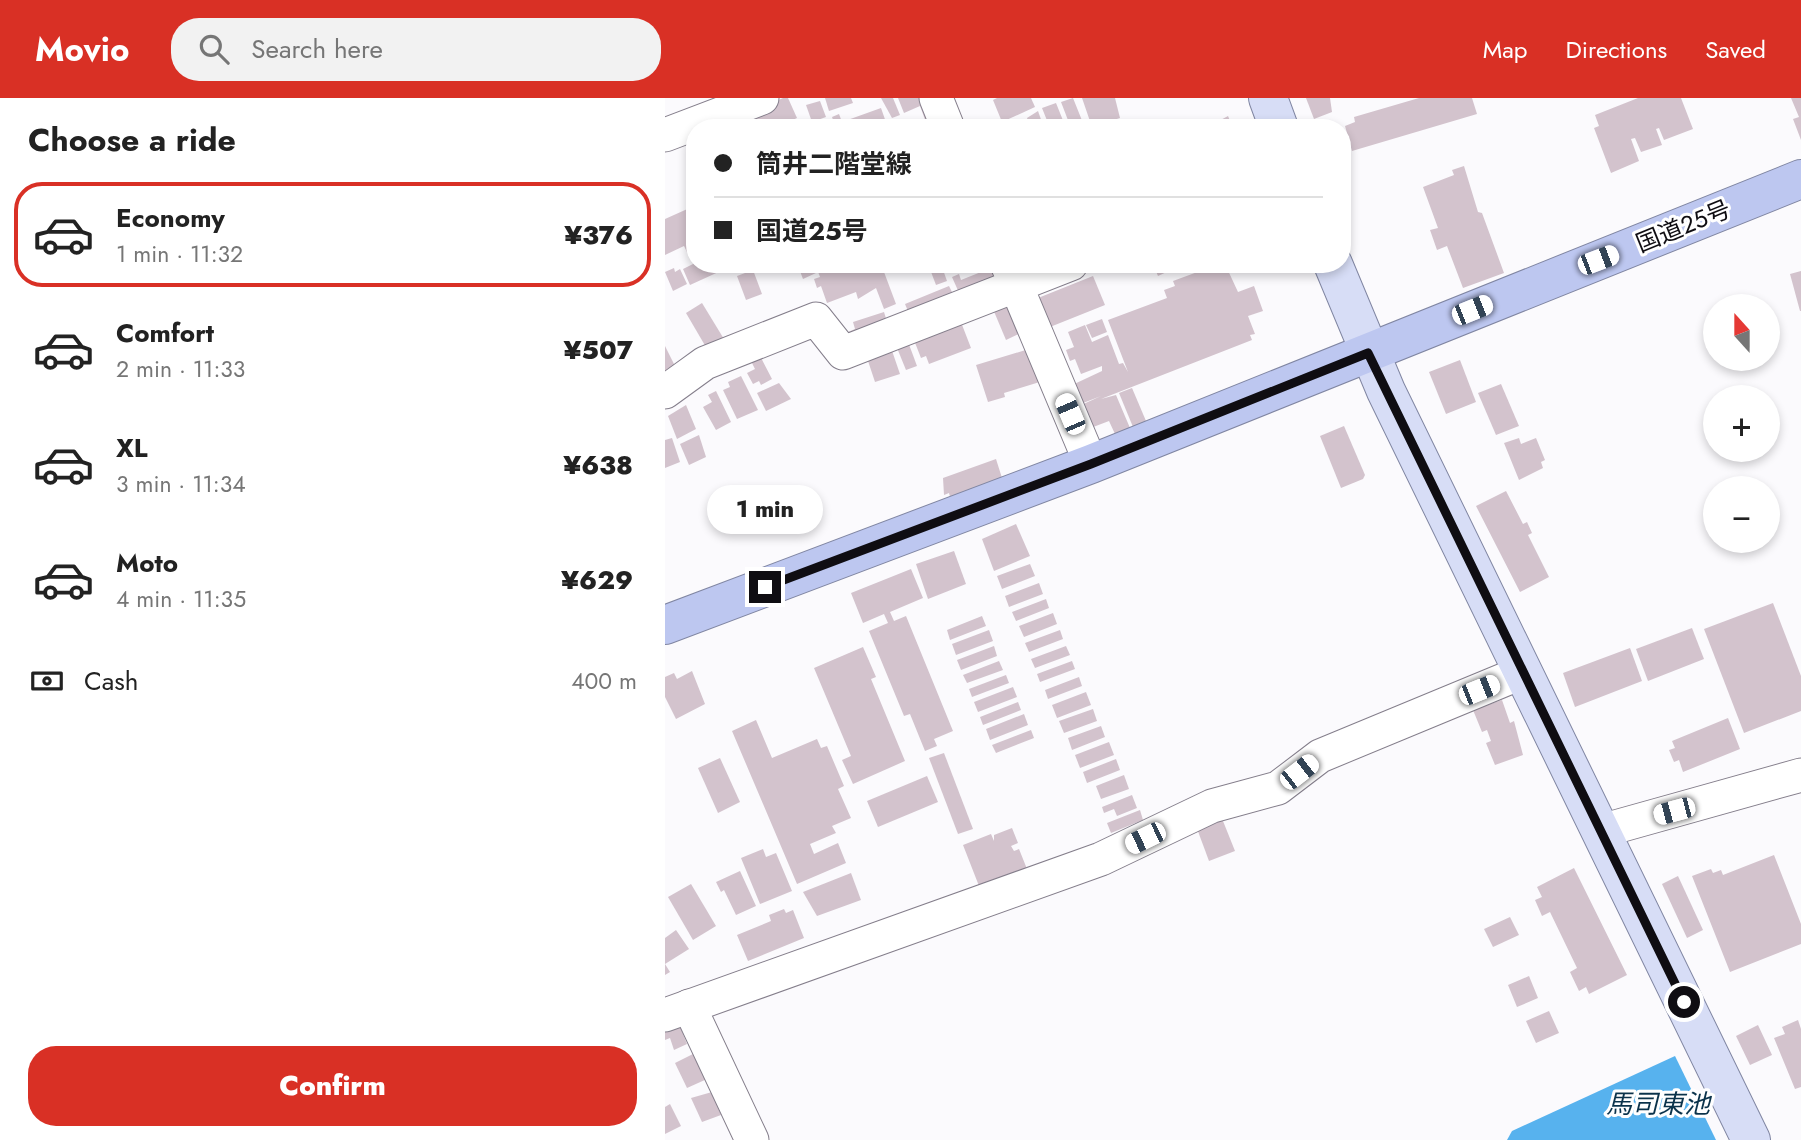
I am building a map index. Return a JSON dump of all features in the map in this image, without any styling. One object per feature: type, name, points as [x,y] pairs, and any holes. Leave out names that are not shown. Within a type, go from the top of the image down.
[{"type":"highway","name":"国道25号","points":[[665,625],[1091,464],[1801,180]]},
{"type":"main road","points":[[1268,98],[1276,119]]},
{"type":"main road","points":[[1337,273],[1368,353],[1751,1140]]},
{"type":"street","points":[[707,119],[762,98]]},
{"type":"street","points":[[936,98],[945,119]]},
{"type":"street","points":[[665,135],[686,127]]},
{"type":"street","points":[[665,391],[705,363],[816,319],[843,353],[1012,275],[1091,464]]},
{"type":"street","points":[[751,1140],[677,1010],[1101,859],[1212,806],[1278,788],[1319,756],[1523,672]]},
{"type":"street","points":[[1601,831],[1801,775]]},
{"type":"water","name":"馬司東池","points":[[1675,1056],[1716,1140],[1507,1140],[1512,1131]]},
{"type":"building","points":[[788,98],[797,118],[756,119],[753,112]]},
{"type":"building","points":[[825,98],[851,98],[853,103],[829,111]]},
{"type":"building","points":[[881,98],[893,98],[900,115],[892,118]]},
{"type":"building","points":[[898,98],[928,98],[936,119],[925,119],[920,106],[904,113]]},
{"type":"building","points":[[1031,98],[1035,107],[1009,119],[1001,119],[993,100]]},
{"type":"building","points":[[1073,98],[1081,119],[1068,119],[1061,102]]},
{"type":"building","points":[[1082,98],[1115,98],[1120,118],[1089,119]]},
{"type":"building","points":[[1306,98],[1330,98],[1332,112],[1314,119]]},
{"type":"building","points":[[1419,98],[1472,98],[1477,114],[1352,151],[1351,124],[1355,122],[1354,117]]},
{"type":"building","points":[[1638,98],[1681,98],[1693,129],[1664,140],[1659,128],[1656,129],[1662,145],[1641,152],[1635,138],[1631,139],[1639,161],[1611,173],[1594,128],[1599,126],[1595,115]]},
{"type":"building","points":[[1791,98],[1801,98],[1801,140],[1793,119],[1799,117]]},
{"type":"building","points":[[820,101],[826,117],[811,119],[806,105]]},
{"type":"building","points":[[1056,103],[1062,119],[1046,119],[1042,108]]},
{"type":"building","points":[[881,108],[885,119],[850,119]]},
{"type":"building","points":[[1038,111],[1041,119],[1027,119]]},
{"type":"building","points":[[1464,166],[1478,212],[1482,213],[1504,273],[1463,288],[1447,246],[1437,250],[1430,230],[1438,228],[1423,187],[1454,175],[1452,170]]},
{"type":"building","points":[[686,210],[686,250],[684,246],[665,255],[665,219]]},
{"type":"building","points":[[674,268],[675,272],[680,269],[687,284],[673,291],[665,272]]},
{"type":"building","points":[[686,268],[686,273],[716,273],[690,285],[683,269]]},
{"type":"building","points":[[1801,271],[1801,311],[1800,311],[1790,274]]},
{"type":"building","points":[[754,273],[762,294],[746,300],[737,276]]},
{"type":"building","points":[[801,273],[816,273],[803,279]]},
{"type":"building","points":[[818,273],[884,273],[896,304],[884,309],[876,288],[858,299],[856,292],[827,303],[821,286],[817,288],[814,279],[820,277]]},
{"type":"building","points":[[931,273],[944,273],[947,281],[936,285]]},
{"type":"building","points":[[978,273],[1005,273],[1006,276],[960,295],[952,277],[959,274],[961,280]]},
{"type":"building","points":[[1195,273],[1229,273],[1238,292],[1254,286],[1263,311],[1248,316],[1255,334],[1250,335],[1252,340],[1101,399],[1116,395],[1130,428],[1115,434],[1109,421],[1088,429],[1079,406],[1101,396],[1078,405],[1070,386],[1102,371],[1102,366],[1081,374],[1075,359],[1070,361],[1066,350],[1074,347],[1068,332],[1085,325],[1092,342],[1108,335],[1119,364],[1123,363],[1128,372],[1108,320],[1167,298],[1164,290],[1175,286],[1173,281]]},
{"type":"building","points":[[1093,276],[1105,305],[1050,327],[1038,298]]},
{"type":"building","points":[[949,286],[954,296],[910,316],[905,304]]},
{"type":"building","points":[[1009,298],[1023,332],[1006,340],[990,302]]},
{"type":"building","points":[[702,303],[727,344],[710,354],[686,313]]},
{"type":"building","points":[[884,312],[888,325],[849,338],[848,332],[855,329],[853,322]]},
{"type":"building","points":[[959,317],[971,348],[929,364],[926,356],[921,358],[912,335]]},
{"type":"building","points":[[1102,319],[1107,332],[1092,338],[1086,325]]},
{"type":"building","points":[[907,339],[917,366],[906,370],[895,343]]},
{"type":"building","points":[[890,345],[900,374],[875,382],[867,358]]},
{"type":"building","points":[[665,346],[677,370],[665,376]]},
{"type":"building","points":[[1029,349],[1043,381],[1004,393],[1005,397],[988,402],[976,365]]},
{"type":"building","points":[[759,354],[772,379],[761,385],[759,381],[753,384],[747,373],[755,369],[750,359]]},
{"type":"building","points":[[1460,360],[1476,402],[1446,414],[1429,372]]},
{"type":"building","points":[[741,376],[758,410],[737,419],[723,390],[730,387],[728,382]]},
{"type":"building","points":[[779,383],[791,399],[766,411],[757,393]]},
{"type":"building","points":[[1501,384],[1519,426],[1496,435],[1478,393]]},
{"type":"building","points":[[1132,388],[1146,421],[1133,427],[1119,393]]},
{"type":"building","points":[[716,391],[731,422],[716,430],[703,407],[712,402],[708,395]]},
{"type":"building","points":[[686,405],[696,429],[677,439],[668,416]]},
{"type":"building","points":[[1344,426],[1365,475],[1363,479],[1341,488],[1320,436]]},
{"type":"building","points":[[699,435],[706,457],[689,465],[680,444]]},
{"type":"building","points":[[672,438],[680,462],[665,468],[665,440]]},
{"type":"building","points":[[1519,438],[1521,444],[1536,438],[1545,460],[1541,462],[1543,468],[1519,480],[1504,443]]},
{"type":"building","points":[[996,459],[1002,478],[950,497],[949,493],[944,495],[943,478]]},
{"type":"building","points":[[1506,491],[1523,524],[1527,522],[1532,533],[1528,535],[1549,577],[1520,592],[1476,506]]},
{"type":"building","points":[[1016,524],[1030,556],[994,571],[982,539]]},
{"type":"building","points":[[954,551],[966,584],[928,599],[916,564]]},
{"type":"building","points":[[1030,564],[1035,576],[1002,589],[997,576]]},
{"type":"building","points":[[911,569],[923,598],[890,612],[894,621],[906,616],[953,731],[934,739],[937,746],[925,751],[910,714],[904,716],[869,631],[888,623],[884,614],[863,623],[851,593]]},
{"type":"building","points":[[1039,583],[1043,594],[1009,607],[1005,596]]},
{"type":"building","points":[[1046,599],[1049,608],[1016,621],[1012,612]]},
{"type":"building","points":[[1773,603],[1801,676],[1801,711],[1744,733],[1704,629]]},
{"type":"building","points":[[1053,613],[1057,624],[1024,637],[1019,626]]},
{"type":"building","points":[[982,616],[986,626],[950,640],[947,630]]},
{"type":"building","points":[[1692,628],[1704,659],[1648,681],[1636,649]]},
{"type":"building","points":[[989,630],[993,641],[956,655],[952,644]]},
{"type":"building","points":[[1060,630],[1063,639],[1029,652],[1025,643]]},
{"type":"building","points":[[994,646],[997,656],[961,670],[957,660]]},
{"type":"building","points":[[1066,646],[1070,655],[1035,668],[1031,659]]},
{"type":"building","points":[[863,647],[876,677],[871,679],[905,761],[853,784],[842,760],[851,756],[814,668]]},
{"type":"building","points":[[1630,648],[1642,681],[1575,707],[1563,673]]},
{"type":"building","points":[[999,661],[1003,670],[967,683],[963,675]]},
{"type":"building","points":[[1072,661],[1075,669],[1040,682],[1037,674]]},
{"type":"building","points":[[692,671],[705,704],[676,719],[665,697],[665,677],[674,673],[677,679]]},
{"type":"building","points":[[1006,675],[1009,683],[972,697],[969,689]]},
{"type":"building","points":[[1079,677],[1082,686],[1048,699],[1045,690]]},
{"type":"building","points":[[1013,687],[1017,697],[978,712],[974,702]]},
{"type":"building","points":[[1086,692],[1091,705],[1057,718],[1052,705]]},
{"type":"building","points":[[1502,700],[1510,723],[1514,721],[1523,755],[1495,765],[1486,743],[1491,741],[1487,730],[1482,732],[1473,710]]},
{"type":"building","points":[[1018,702],[1021,710],[983,725],[980,717]]},
{"type":"building","points":[[1093,709],[1097,721],[1064,733],[1059,721]]},
{"type":"building","points":[[1024,714],[1028,725],[990,740],[986,729]]},
{"type":"building","points":[[1728,718],[1740,749],[1683,772],[1679,760],[1674,762],[1669,750],[1675,748],[1672,741]]},
{"type":"building","points":[[756,720],[772,758],[817,739],[821,748],[827,746],[844,786],[838,789],[851,818],[832,826],[836,833],[810,844],[814,854],[838,843],[846,863],[797,884],[732,731]]},
{"type":"building","points":[[1101,726],[1105,737],[1072,750],[1068,738]]},
{"type":"building","points":[[1031,730],[1034,738],[996,753],[992,745]]},
{"type":"building","points":[[1109,742],[1114,755],[1080,768],[1075,755]]},
{"type":"building","points":[[944,753],[973,829],[958,834],[929,758]]},
{"type":"building","points":[[720,758],[740,802],[718,813],[698,768]]},
{"type":"building","points":[[1116,759],[1120,770],[1087,783],[1083,772]]},
{"type":"building","points":[[1124,775],[1129,789],[1101,799],[1096,786]]},
{"type":"building","points":[[927,776],[938,802],[878,827],[867,801]]},
{"type":"building","points":[[1132,795],[1137,808],[1117,816],[1114,809],[1104,813],[1102,807]]},
{"type":"building","points":[[1140,810],[1143,820],[1111,833],[1107,823]]},
{"type":"building","points":[[1221,816],[1235,851],[1209,861],[1196,826]]},
{"type":"building","points":[[1012,828],[1018,843],[1011,846],[1014,851],[1019,849],[1027,869],[979,886],[963,845],[991,834],[994,841],[994,835]]},
{"type":"building","points":[[763,849],[766,857],[776,853],[792,891],[760,904],[741,858]]},
{"type":"building","points":[[1774,855],[1801,924],[1801,944],[1730,972],[1692,876],[1711,869],[1713,873],[1721,870],[1723,875]]},
{"type":"building","points":[[1574,868],[1627,975],[1589,994],[1586,987],[1579,991],[1570,972],[1577,968],[1550,912],[1542,916],[1535,900],[1542,897],[1537,887]]},
{"type":"building","points":[[740,871],[756,906],[736,915],[724,890],[721,892],[716,882]]},
{"type":"building","points":[[851,873],[861,900],[817,916],[803,892]]},
{"type":"building","points":[[1678,876],[1703,930],[1687,938],[1662,884]]},
{"type":"building","points":[[691,884],[716,926],[693,940],[668,897]]},
{"type":"building","points":[[784,909],[786,913],[793,910],[804,938],[748,961],[737,935],[771,921],[769,915]]},
{"type":"building","points":[[1510,917],[1519,935],[1493,947],[1484,929]]},
{"type":"building","points":[[676,930],[689,949],[665,964],[665,938]]},
{"type":"building","points":[[1529,976],[1538,998],[1517,1007],[1508,985]]},
{"type":"building","points":[[1549,1011],[1559,1033],[1536,1043],[1526,1021]]},
{"type":"building","points":[[1798,1020],[1801,1029],[1801,1087],[1795,1089],[1774,1038],[1785,1034],[1782,1027]]},
{"type":"building","points":[[678,1021],[687,1044],[674,1050],[670,1038],[665,1040],[665,1026]]},
{"type":"building","points":[[1758,1025],[1772,1055],[1750,1065],[1736,1036]]},
{"type":"building","points":[[695,1053],[707,1079],[687,1088],[675,1063]]},
{"type":"building","points":[[712,1092],[721,1115],[702,1122],[691,1098]]},
{"type":"building","points":[[670,1104],[681,1126],[665,1134],[665,1107]]},
{"type":"route","points":[[765,587],[1091,464],[1368,353],[1684,1002]]}]
